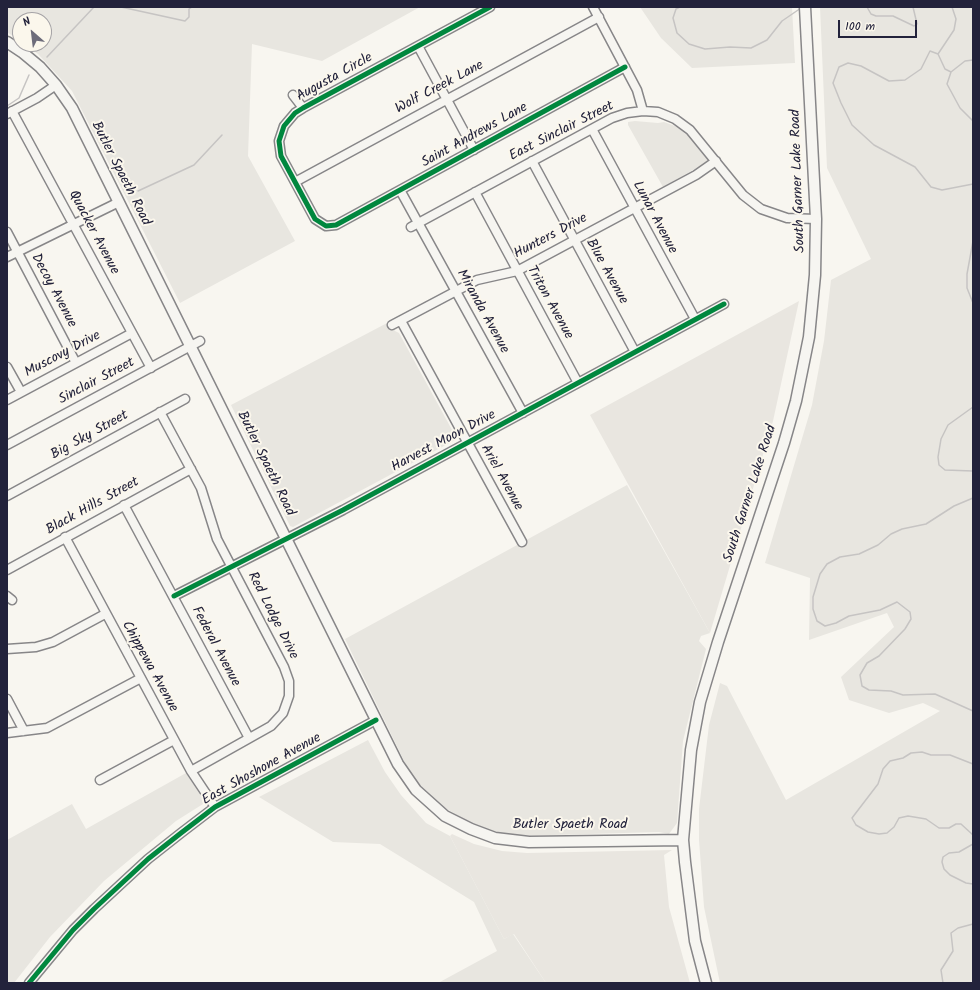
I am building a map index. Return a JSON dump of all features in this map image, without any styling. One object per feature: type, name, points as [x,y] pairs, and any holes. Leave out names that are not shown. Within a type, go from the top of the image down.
[{"type":"main road","name":"South Garner Lake Road","points":[[706,983],[696,941],[684,862],[683,840],[691,750],[700,702],[718,642],[776,469],[796,401],[809,337],[815,275],[816,219],[805,7]]},
{"type":"main road","name":"Butler Spaeth Road","points":[[7,42],[28,57],[56,85],[72,108],[398,764],[416,790],[445,816],[482,834],[506,840],[528,842],[683,840]]},
{"type":"street","name":"Augusta Circle","points":[[336,225],[326,226],[315,220],[281,156],[279,141],[284,126],[295,113],[303,108],[490,7]]},
{"type":"street","points":[[593,7],[637,90],[643,111]]},
{"type":"street","name":"Wolf Creek Lane","points":[[295,182],[598,17]]},
{"type":"street","points":[[418,46],[474,150]]},
{"type":"street","name":"Saint Andrews Lane","points":[[336,225],[625,67]]},
{"type":"street","points":[[10,113],[37,98],[56,85]]},
{"type":"street","points":[[293,95],[303,108]]},
{"type":"street","name":"East Sinclair Street","points":[[411,227],[612,118],[626,113],[643,111],[658,112],[675,119],[690,130],[743,195],[761,209],[787,218],[816,219]]},
{"type":"street","name":"Quacker Avenue","points":[[10,113],[74,224],[151,368]]},
{"type":"street","name":"Lunar Avenue","points":[[592,129],[694,320]]},
{"type":"street","name":"Blue Avenue","points":[[532,161],[635,352]]},
{"type":"street","name":"Hunters Drive","points":[[392,325],[477,280],[516,271],[696,175],[716,161]]},
{"type":"street","name":"Miranda Avenue","points":[[400,190],[523,413]]},
{"type":"street","name":"Triton Avenue","points":[[474,192],[578,383]]},
{"type":"street","points":[[7,258],[119,202]]},
{"type":"street","name":"Decoy Avenue","points":[[7,232],[76,362]]},
{"type":"street","name":"Harvest Moon Drive","points":[[174,596],[467,443],[724,304]]},
{"type":"street","name":"Ariel Avenue","points":[[401,321],[522,542]]},
{"type":"street","name":"Muscovy Drive","points":[[7,400],[132,333]]},
{"type":"street","name":"Sinclair Street","points":[[7,445],[200,341]]},
{"type":"street","points":[[7,367],[21,392]]},
{"type":"street","name":"Big Sky Street","points":[[7,496],[185,399]]},
{"type":"street","name":"Red Lodge Drive","points":[[160,412],[201,488],[217,539],[284,667],[289,681],[289,696],[283,713],[271,726],[191,771]]},
{"type":"street","name":"Black Hills Street","points":[[7,570],[191,469]]},
{"type":"street","name":"Federal Avenue","points":[[124,505],[249,738]]},
{"type":"street","name":"Chippewa Avenue","points":[[65,537],[105,614],[191,771],[215,807]]},
{"type":"street","points":[[7,649],[36,647],[53,642],[105,614]]},
{"type":"street","points":[[7,733],[47,728],[141,678]]},
{"type":"street","points":[[7,699],[24,731]]},
{"type":"street","name":"East Shoshone Avenue","points":[[28,983],[73,930],[117,886],[148,858],[215,807],[376,720]]},
{"type":"street","points":[[100,780],[174,740]]},
{"type":"shaded area","points":[[7,7],[420,7],[322,61],[252,44],[248,156],[295,241],[180,303],[72,91],[35,52],[52,52],[52,12],[12,12],[12,35],[7,32]]},
{"type":"shaded area","points":[[640,7],[792,7],[795,63],[692,68],[661,38]]},
{"type":"shaded area","points":[[820,7],[973,7],[973,983],[720,983],[704,907],[699,840],[699,809],[709,725],[720,683],[727,686],[786,800],[940,711],[923,703],[889,713],[849,700],[841,677],[894,627],[887,613],[809,640],[810,578],[765,563],[812,405],[824,341],[831,280],[871,259],[827,168]]},
{"type":"shaded area","points":[[635,121],[658,123],[664,122],[675,126],[687,133],[695,142],[708,158],[707,162],[663,187],[628,125],[628,122]]},
{"type":"shaded area","points":[[799,301],[773,421],[710,633],[590,415]]},
{"type":"shaded area","points":[[389,322],[395,331],[399,333],[457,439],[293,527],[290,526],[231,405]]},
{"type":"shaded area","points":[[627,485],[710,633],[701,636],[699,641],[706,649],[683,741],[677,823],[669,834],[659,832],[518,836],[492,831],[467,821],[442,806],[418,783],[407,767],[345,639]]},
{"type":"shaded area","points":[[368,740],[385,772],[401,795],[426,823],[450,836],[504,939],[513,934],[546,983],[438,983],[497,951],[474,902],[380,844],[333,842],[259,797]]},
{"type":"shaded area","points":[[186,773],[203,799],[203,804],[176,821],[104,881],[50,937],[14,983],[7,983],[7,840],[72,804],[86,829]]},
{"type":"shaded area","points":[[452,834],[474,844],[502,851],[527,853],[672,850],[664,855],[669,907],[690,983],[546,983],[514,934],[504,939],[450,836]]},
{"type":"waterway","points":[[47,57],[94,7]]},
{"type":"waterway","points":[[121,7],[185,21],[189,17],[189,9],[192,7]]},
{"type":"waterway","points":[[680,7],[676,9],[673,18],[677,33],[689,44],[705,49],[730,47],[751,48],[767,40],[782,21],[801,8]]},
{"type":"waterway","points":[[867,7],[871,14],[876,16],[893,16],[914,26],[917,24],[913,7]]},
{"type":"waterway","points":[[952,7],[956,19],[954,30],[938,54],[945,69],[951,72],[965,61],[973,60]]},
{"type":"waterway","points":[[938,54],[930,51],[921,69],[905,80],[889,81],[861,66],[848,63],[839,67],[833,83],[852,125],[874,145],[915,167],[931,187],[942,190],[973,184]]},
{"type":"waterway","points":[[951,72],[947,84],[960,108],[973,121]]},
{"type":"waterway","points":[[7,106],[19,98],[29,75]]},
{"type":"waterway","points":[[138,191],[194,165],[222,135]]},
{"type":"waterway","points":[[973,241],[967,274],[967,288],[973,303]]},
{"type":"waterway","points":[[973,407],[948,425],[941,439],[938,457],[939,465],[945,470],[973,471]]},
{"type":"waterway","points":[[973,498],[954,506],[926,524],[902,529],[891,534],[878,545],[859,554],[840,557],[827,564],[820,574],[813,597],[813,609],[817,621],[825,626],[836,623],[849,616],[880,610],[897,602],[910,612],[911,619],[905,629],[879,656],[867,663],[860,675],[862,686],[869,690],[891,691],[903,695],[935,694],[973,711]]},
{"type":"waterway","points":[[973,764],[950,755],[931,755],[922,752],[911,753],[903,758],[890,761],[883,769],[878,784],[852,818],[856,825],[868,832],[879,834],[887,833],[894,827],[899,818],[908,816],[926,819],[939,828],[949,828],[956,824],[961,824],[973,835]]},
{"type":"waterway","points":[[973,844],[959,852],[949,853],[943,857],[942,862],[944,869],[950,875],[966,883],[973,884]]},
{"type":"waterway","points":[[943,983],[941,970],[953,951],[951,933],[958,928],[973,924]]},
{"type":"cycle path","points":[[490,7],[303,108],[295,113],[284,126],[279,141],[281,156],[315,219],[326,226],[336,225],[625,67]]},
{"type":"cycle path","points":[[174,596],[343,510],[724,304]]},
{"type":"cycle path","points":[[29,983],[73,930],[94,909],[148,859],[215,807],[376,720]]}]
